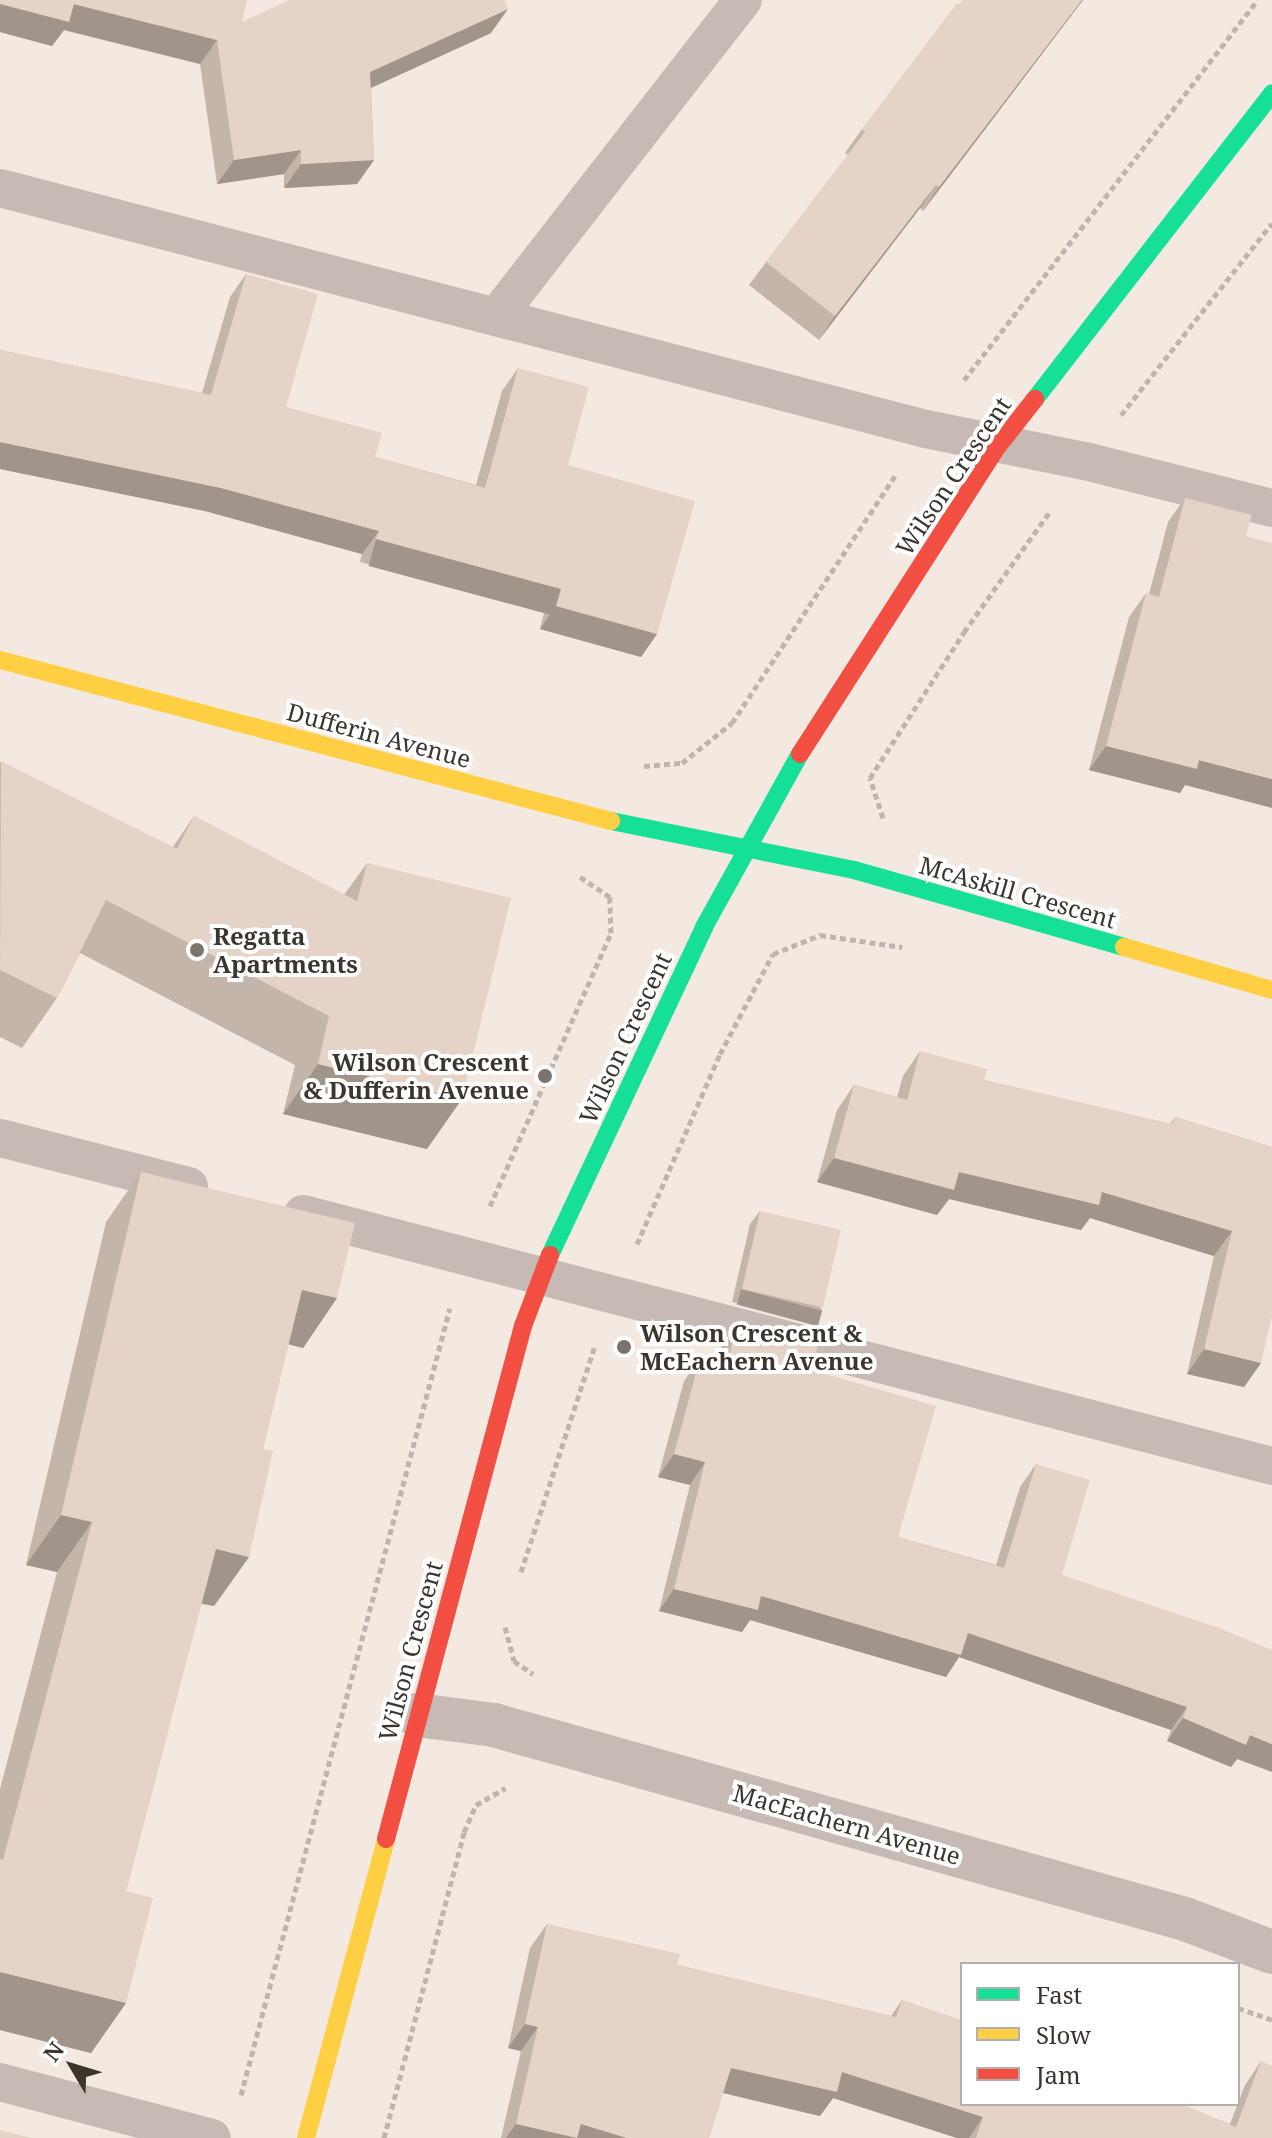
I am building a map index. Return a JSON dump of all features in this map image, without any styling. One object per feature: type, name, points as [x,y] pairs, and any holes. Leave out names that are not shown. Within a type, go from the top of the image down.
[{"type":"street","name":"Wilson Crescent","points":[[306,2138],[523,1326],[541,1276],[704,927],[789,771],[998,446],[1272,93]]},
{"type":"street","name":"Dufferin Avenue","points":[[0,660],[615,822],[748,850]]},
{"type":"street","name":"McAskill Crescent","points":[[748,850],[854,870],[1272,990]]},
{"type":"street","name":"MacEachern Avenue","points":[[417,1715],[494,1725],[542,1738],[1185,1919],[1272,1952]]},
{"type":"lane","points":[[496,317],[743,0]]},
{"type":"lane","points":[[0,188],[926,429],[998,446],[1085,461],[1272,508]]},
{"type":"lane","points":[[0,1138],[227,1195]]},
{"type":"lane","points":[[272,1206],[1272,1466]]},
{"type":"lane","points":[[0,2082],[212,2138]]},
{"type":"path","points":[[634,767],[682,763],[732,723],[926,429],[1258,0]]},
{"type":"path","points":[[891,825],[879,814],[870,778],[964,632],[1085,461],[1272,223]]},
{"type":"path","points":[[384,2138],[464,1832],[476,1805],[505,1788],[515,1787]]},
{"type":"path","points":[[1240,2009],[1272,2020]]},
{"type":"building","points":[[0,0],[247,0],[242,22],[289,0],[504,0],[508,9],[370,72],[374,160],[301,164],[301,150],[234,160],[217,40],[74,4],[69,22],[0,4]]},
{"type":"building","points":[[963,0],[1082,0],[939,187],[936,185],[835,316],[766,262],[865,132],[862,129],[957,3],[959,5]]},
{"type":"building","points":[[246,274],[318,294],[286,407],[382,433],[375,457],[485,488],[518,368],[589,387],[568,465],[695,501],[657,634],[556,606],[561,589],[376,539],[379,531],[221,488],[0,442],[0,350],[211,395]]},
{"type":"building","points":[[1185,498],[1252,515],[1246,536],[1272,543],[1272,779],[1199,760],[1197,769],[1106,746],[1146,593],[1159,597]]},
{"type":"building","points":[[1,761],[177,849],[194,816],[357,901],[367,863],[511,898],[462,1099],[318,1064],[329,1016],[106,900],[57,998],[0,970]]},
{"type":"building","points":[[920,1051],[987,1069],[984,1080],[1172,1124],[1175,1117],[1272,1147],[1272,1316],[1261,1363],[1204,1349],[1232,1231],[1102,1192],[1099,1205],[959,1172],[954,1190],[834,1158],[854,1085],[907,1100]]},
{"type":"building","points":[[141,1172],[355,1223],[337,1298],[302,1290],[263,1449],[273,1451],[249,1557],[216,1549],[126,1891],[153,1898],[126,2003],[0,1972],[0,1859],[3,1860],[92,1522],[61,1515]]},
{"type":"building","points":[[760,1211],[841,1230],[823,1308],[742,1289]]},
{"type":"building","points":[[737,1323],[818,1344],[812,1370],[936,1406],[898,1537],[1004,1568],[1036,1464],[1090,1480],[1062,1575],[1219,1628],[1272,1650],[1272,1744],[1250,1735],[1246,1745],[1183,1718],[1187,1707],[968,1633],[961,1655],[761,1596],[758,1610],[674,1589],[705,1462],[674,1454],[700,1358],[727,1366]]},
{"type":"building","points":[[547,1924],[680,1954],[677,1965],[896,2017],[902,2000],[960,2019],[960,2106],[1187,2106],[1236,2127],[1261,2061],[1272,2066],[1272,2138],[976,2138],[983,2117],[842,2072],[837,2092],[731,2068],[709,2138],[627,2138],[581,2124],[577,2138],[516,2124],[538,2027],[525,2024]]},
{"type":"building","points":[[0,2130],[32,2138],[0,2138]]},
{"type":"traffic: fast","points":[[1035,399],[1272,93]]},
{"type":"traffic: fast","points":[[550,1255],[704,927],[800,754]]},
{"type":"traffic: fast","points":[[611,821],[854,870],[1124,947]]},
{"type":"traffic: slow","points":[[0,660],[611,821]]},
{"type":"traffic: slow","points":[[1124,947],[1272,990]]},
{"type":"traffic: slow","points":[[306,2138],[386,1839]]},
{"type":"traffic: jam","points":[[800,754],[998,446],[1035,399]]},
{"type":"traffic: jam","points":[[386,1839],[523,1326],[550,1255]]},
{"type":"place","name":"Regatta Apartments","points":[[197,950]]},
{"type":"place","name":"Wilson Crescent & Dufferin Avenue","points":[[545,1076]]},
{"type":"place","name":"Wilson Crescent & McEachern Avenue","points":[[624,1347]]}]
